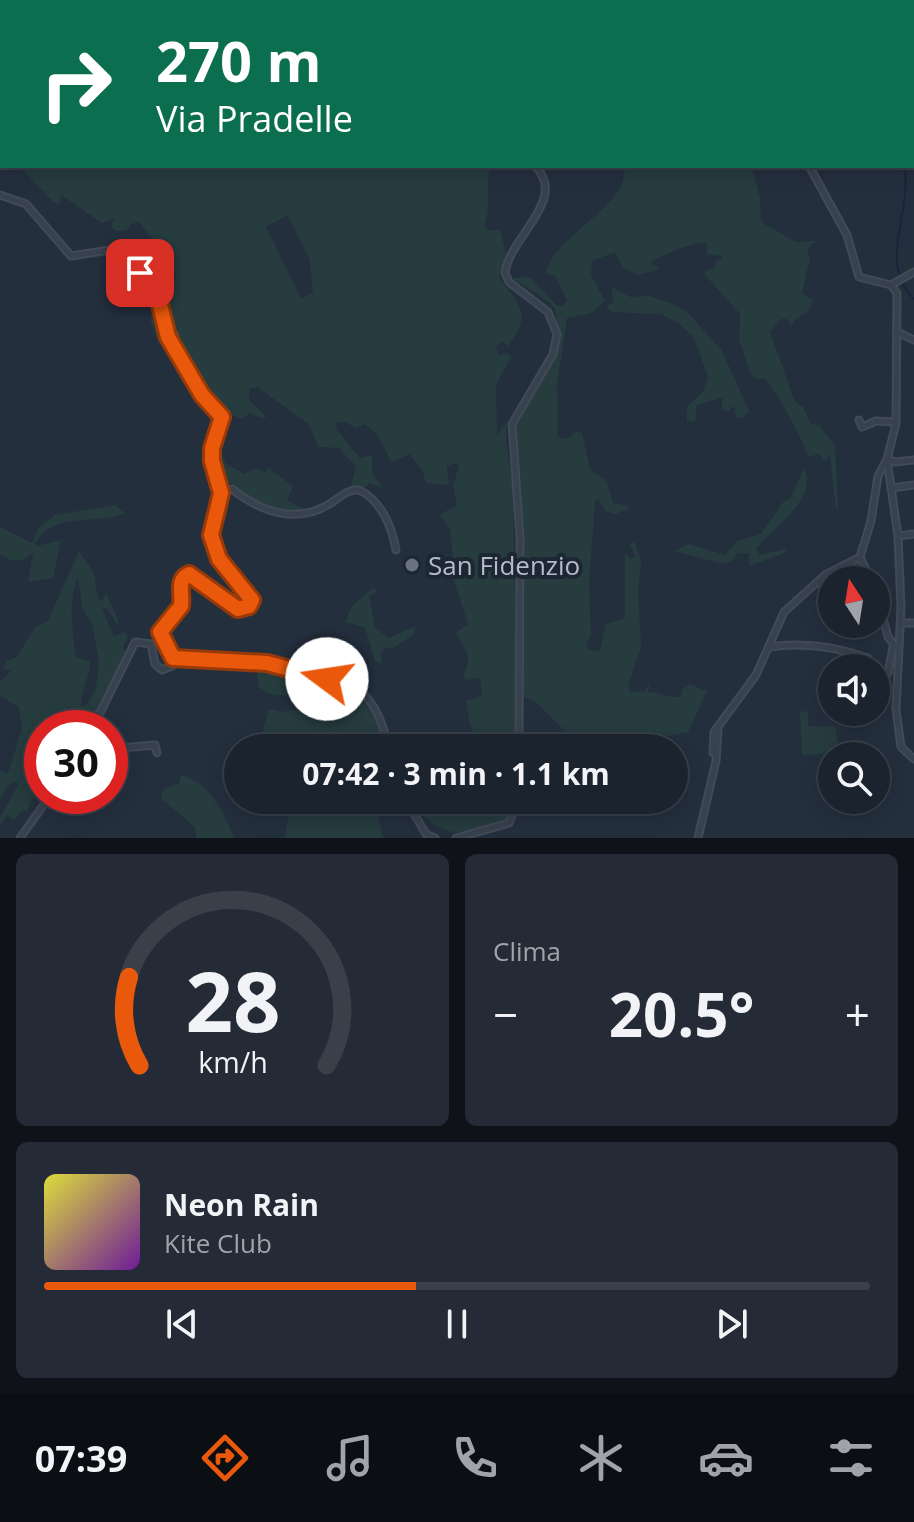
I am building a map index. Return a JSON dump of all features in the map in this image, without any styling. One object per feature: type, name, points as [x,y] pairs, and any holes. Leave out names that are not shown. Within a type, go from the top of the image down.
[{"type":"street","points":[[519,734],[520,537],[512,424],[553,354],[556,325],[540,303],[509,282],[505,273],[526,229],[547,196],[546,181],[536,168]]},
{"type":"street","points":[[810,168],[847,235],[859,277],[892,284],[914,272]]},
{"type":"street","points":[[0,195],[26,204],[71,256],[116,249],[152,285],[169,329],[175,335]]},
{"type":"street","points":[[864,566],[860,557],[871,521],[878,476],[887,459],[896,422],[897,293],[892,284]]},
{"type":"street","points":[[101,710],[135,642],[151,644],[155,664],[162,670],[172,666],[173,658],[160,632],[181,606],[180,582],[183,577],[189,574],[198,578],[238,609],[249,606],[252,600],[214,549],[211,527],[221,493],[212,461],[222,417],[202,395],[168,337],[169,329]]},
{"type":"street","points":[[897,332],[914,340]]},
{"type":"street","points":[[859,420],[862,427],[876,421],[896,422]]},
{"type":"street","points":[[887,459],[895,462],[914,460]]},
{"type":"street","points":[[887,459],[898,536],[902,623],[890,667]]},
{"type":"street","points":[[891,488],[914,485]]},
{"type":"street","points":[[221,493],[232,489],[260,508],[293,515],[317,511],[352,489],[359,490],[380,510],[392,531],[396,550]]},
{"type":"street","points":[[898,536],[914,534]]},
{"type":"street","points":[[840,566],[860,557]]},
{"type":"street","points":[[713,753],[713,734],[745,694],[784,612],[818,583]]},
{"type":"street","points":[[902,623],[914,623]]},
{"type":"street","points":[[890,632],[896,648],[899,738],[905,754],[914,759]]},
{"type":"street","points":[[769,647],[800,645],[848,650],[858,654]]},
{"type":"street","points":[[173,658],[267,663],[349,685],[373,707],[384,734]]},
{"type":"street","points":[[698,838],[716,761],[718,728]]},
{"type":"street","points":[[128,747],[155,745],[157,753]]},
{"type":"street","points":[[20,838],[37,814]]},
{"type":"street","points":[[414,814],[426,834],[435,838]]},
{"type":"street","points":[[456,838],[509,823],[513,814]]},
{"type":"green space","points":[[21,168],[491,168],[484,225],[487,230],[500,230],[506,254],[499,277],[517,302],[522,317],[516,335],[508,346],[503,342],[496,346],[498,355],[508,353],[511,357],[496,385],[497,435],[507,422],[506,441],[513,489],[517,734],[475,734],[470,725],[466,701],[482,696],[480,678],[466,680],[463,676],[468,664],[467,654],[455,633],[468,624],[448,562],[453,559],[450,529],[440,514],[457,506],[453,486],[459,466],[456,463],[447,466],[449,485],[426,483],[422,470],[409,454],[392,463],[369,427],[363,424],[356,428],[345,422],[336,422],[337,430],[360,458],[372,455],[372,472],[384,489],[369,483],[366,487],[351,486],[356,467],[339,448],[318,447],[309,424],[257,387],[249,389],[249,400],[267,417],[250,413],[242,419],[202,402],[157,340],[150,319],[155,305],[154,280],[160,284],[169,276],[176,278],[167,256],[139,222],[131,224],[126,231],[116,231],[111,227],[115,218],[102,223],[61,195],[60,204],[54,203]],"holes":[[[287,215],[310,260],[313,293],[301,298],[266,227]]]},
{"type":"green space","points":[[625,168],[752,168],[760,196],[761,222],[796,242],[816,241],[807,249],[810,258],[802,293],[813,301],[809,311],[794,320],[792,326],[787,319],[781,319],[770,332],[795,402],[803,407],[811,424],[819,425],[835,446],[836,510],[830,456],[824,461],[819,454],[808,457],[770,385],[765,379],[755,378],[751,374],[739,340],[740,314],[705,275],[705,271],[715,268],[716,261],[723,259],[722,256],[707,254],[706,242],[661,257],[650,263],[660,269],[637,275],[623,268],[615,252],[592,261],[591,275],[605,301],[591,313],[567,318],[557,384],[558,437],[566,439],[576,432],[582,433],[590,469],[607,481],[613,503],[629,506],[627,510],[615,514],[605,511],[599,499],[595,501],[589,583],[591,635],[585,646],[594,652],[600,650],[606,624],[625,618],[625,554],[631,559],[635,556],[630,544],[634,541],[641,561],[638,591],[641,646],[628,686],[630,692],[644,692],[650,683],[648,692],[672,697],[681,697],[682,690],[690,684],[707,691],[688,732],[678,734],[567,734],[538,704],[524,696],[521,486],[513,428],[551,356],[558,327],[555,309],[549,302],[512,278],[530,277],[557,306],[562,306],[567,301],[555,275],[546,274],[549,264],[565,243],[612,200]]},
{"type":"green space","points":[[612,287],[630,297],[649,296],[674,304],[688,313],[722,351],[749,411],[742,418],[736,417],[734,405],[729,411],[722,410],[722,398],[697,405],[695,422],[687,421],[687,406],[703,392],[708,376],[693,336],[661,314],[611,312],[606,306],[613,302]]},
{"type":"green space","points":[[222,456],[226,464],[245,474],[255,468],[266,473],[268,467],[293,486],[287,501],[306,510],[274,508],[256,501],[231,483],[221,484],[214,458]]},
{"type":"green space","points":[[804,468],[807,480],[800,502],[756,549],[760,555],[784,549],[787,552],[749,566],[749,553],[738,553],[730,562],[719,563],[674,551],[689,544],[725,555],[737,541],[761,534],[783,502],[790,499]]},
{"type":"green space","points":[[115,505],[125,513],[65,522],[44,533],[35,543],[37,546],[61,540],[53,578],[28,582],[33,553],[17,561],[0,554],[0,527],[32,543],[39,527],[55,515]]},
{"type":"green space","points":[[79,551],[94,573],[98,599],[102,601],[106,593],[119,622],[117,625],[107,608],[102,609],[114,637],[124,631],[128,637],[123,647],[127,655],[100,710],[71,710],[69,706],[66,710],[24,710],[24,811],[14,821],[8,814],[0,825],[0,817],[18,786],[17,782],[8,785],[0,800],[0,770],[6,774],[9,770],[22,728],[19,707],[0,696],[0,682],[11,671],[3,668],[6,661],[17,657],[35,627],[48,621]],"holes":[[[78,576],[82,607],[92,625],[99,661],[96,688],[86,706],[81,706],[90,662],[76,657],[72,605]]]},
{"type":"green space","points":[[374,587],[377,591],[369,597],[375,627],[388,638],[416,626],[414,634],[393,648],[384,648],[381,656],[383,665],[375,661],[365,627],[345,622],[352,606]]},
{"type":"green space","points":[[267,666],[343,686],[367,706],[382,734],[263,734],[269,709],[282,712],[299,709],[300,697],[269,694],[259,687],[257,674]]},
{"type":"green space","points":[[800,711],[808,712],[808,726],[836,726],[837,742],[818,742],[818,754],[802,755]]},
{"type":"green space","points":[[181,775],[191,778],[208,791],[221,809],[234,838],[196,838],[195,827],[162,799],[161,793],[179,784]]},
{"type":"green space","points":[[289,814],[378,814],[383,838],[285,838]]},
{"type":"green space","points":[[421,814],[511,814],[508,821],[461,832],[440,828]]},
{"type":"waterway","points":[[904,168],[906,183],[898,235],[898,269],[903,285],[914,299]]},
{"type":"place","name":"San Fidenzio","points":[[412,565]]},
{"type":"route","points":[[140,273],[158,297],[162,318],[169,329],[166,331],[168,337],[202,395],[222,417],[219,436],[212,448],[212,461],[221,493],[211,535],[219,559],[252,600],[249,606],[238,609],[198,578],[189,574],[183,577],[180,582],[181,606],[160,632],[166,649],[173,658],[267,663],[327,679]]}]
